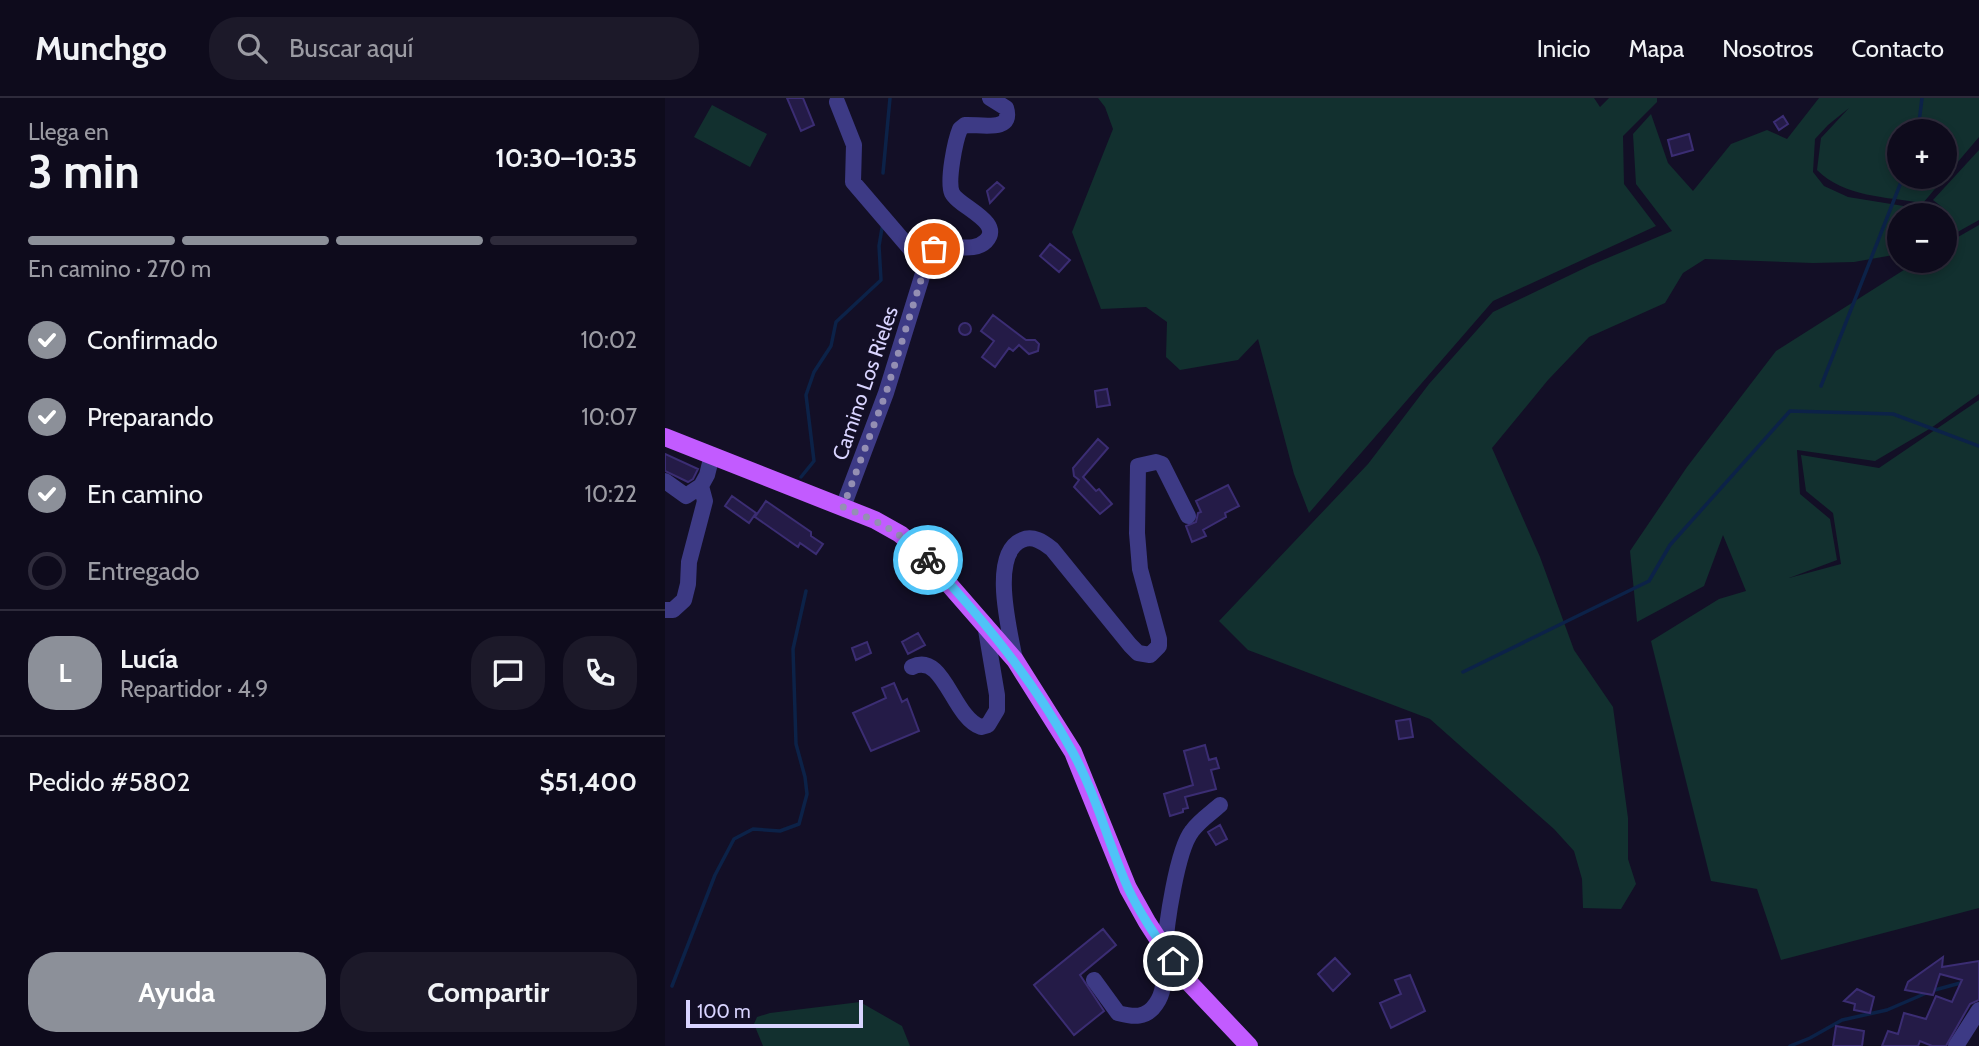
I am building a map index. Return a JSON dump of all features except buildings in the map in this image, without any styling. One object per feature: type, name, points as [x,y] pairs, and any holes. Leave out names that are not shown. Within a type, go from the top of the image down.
[{"type":"main road","points":[[665,437],[875,520],[900,534],[919,550],[1015,660],[1073,752],[1128,888],[1147,922],[1201,998],[1249,1046]]},
{"type":"street","points":[[837,102],[854,145],[853,182],[913,252],[927,262],[934,249],[980,245],[990,234],[988,224],[955,198],[950,182],[960,129],[965,125],[999,126],[1007,119],[1006,108],[990,98]]},
{"type":"street","name":"Camino Los Rieles","points":[[843,507],[886,393],[927,262]]},
{"type":"street","points":[[665,481],[686,496],[701,486],[712,455]]},
{"type":"street","points":[[1015,660],[1003,574],[1009,551],[1015,544],[1030,538],[1042,541],[1052,549],[1129,645],[1138,653],[1150,655],[1159,646],[1159,639],[1140,569],[1137,467],[1160,463],[1188,516]]},
{"type":"street","points":[[665,610],[673,610],[684,600],[689,562],[705,501],[701,486]]},
{"type":"street","points":[[912,667],[920,663],[929,664],[938,673],[968,721],[981,727],[988,725],[997,710],[997,695],[985,624]]},
{"type":"street","points":[[1094,980],[1118,1013],[1135,1017],[1147,1014],[1157,1003],[1163,986],[1165,949],[1176,873],[1191,832],[1206,818],[1215,801]]},
{"type":"street","points":[[1956,1046],[1979,1010]]},
{"type":"green space","points":[[1098,98],[1594,98],[1600,107],[1609,98],[1657,98],[1657,102],[1623,136],[1624,184],[1656,226],[1493,301],[1309,513],[1294,474],[1258,339],[1238,360],[1180,370],[1166,357],[1167,322],[1146,307],[1101,309],[1072,232],[1113,129],[1105,107]]},
{"type":"green space","points":[[1819,98],[1979,98],[1979,137],[1957,163],[1957,119],[1887,119],[1887,189],[1935,189],[1923,203],[1853,191],[1828,179],[1817,170],[1821,138],[1849,108],[1815,139],[1813,172],[1824,186],[1848,197],[1887,203],[1887,256],[1854,262],[1813,263],[1705,259],[1683,273],[1665,303],[1589,337],[1548,380],[1492,448],[1540,557],[1574,650],[1613,707],[1628,818],[1628,859],[1636,884],[1621,909],[1583,908],[1582,879],[1574,851],[1554,829],[1430,719],[1248,650],[1219,621],[1368,464],[1429,384],[1493,312],[1591,265],[1672,231],[1636,184],[1633,134],[1651,114],[1668,163],[1693,191],[1731,144],[1767,130],[1787,139]]},
{"type":"green space","points":[[712,105],[767,134],[750,167],[694,137]]},
{"type":"green space","points":[[1979,150],[1979,220],[1957,232],[1957,203],[1937,203],[1933,200],[1943,189],[1957,189],[1957,174]]},
{"type":"green space","points":[[1979,225],[1979,394],[1931,428],[1875,461],[1797,450],[1800,494],[1830,519],[1837,560],[1789,578],[1841,564],[1833,513],[1806,491],[1801,455],[1879,468],[1979,400],[1979,908],[1781,960],[1757,889],[1711,881],[1651,641],[1719,599],[1746,591],[1723,535],[1704,586],[1637,622],[1630,551],[1687,467],[1776,351],[1899,273],[1957,273],[1957,238]]},
{"type":"green space","points":[[860,1002],[902,1026],[910,1046],[763,1046],[754,1024],[757,1017],[770,1013]]},
{"type":"waterway","points":[[883,173],[890,98]]},
{"type":"waterway","points":[[1919,119],[1922,98]]},
{"type":"waterway","points":[[1821,386],[1898,189]]},
{"type":"waterway","points":[[801,477],[814,461],[806,395],[814,372],[831,346],[836,322],[881,280],[879,246],[882,228]]},
{"type":"waterway","points":[[1463,672],[1649,581],[1670,545],[1790,411],[1893,414],[1979,446]]},
{"type":"waterway","points":[[672,986],[715,875],[734,839],[753,829],[780,831],[799,824],[807,794],[796,744],[793,649],[806,591]]},
{"type":"waterway","points":[[1790,1046],[1842,1020],[1887,1010],[1931,991],[1964,982]]},
{"type":"way so far","points":[[928,560],[900,534],[843,507],[886,393],[929,254],[934,249]]},
{"type":"route","points":[[928,560],[1015,660],[1053,719],[1087,782],[1128,888],[1173,961]]}]
